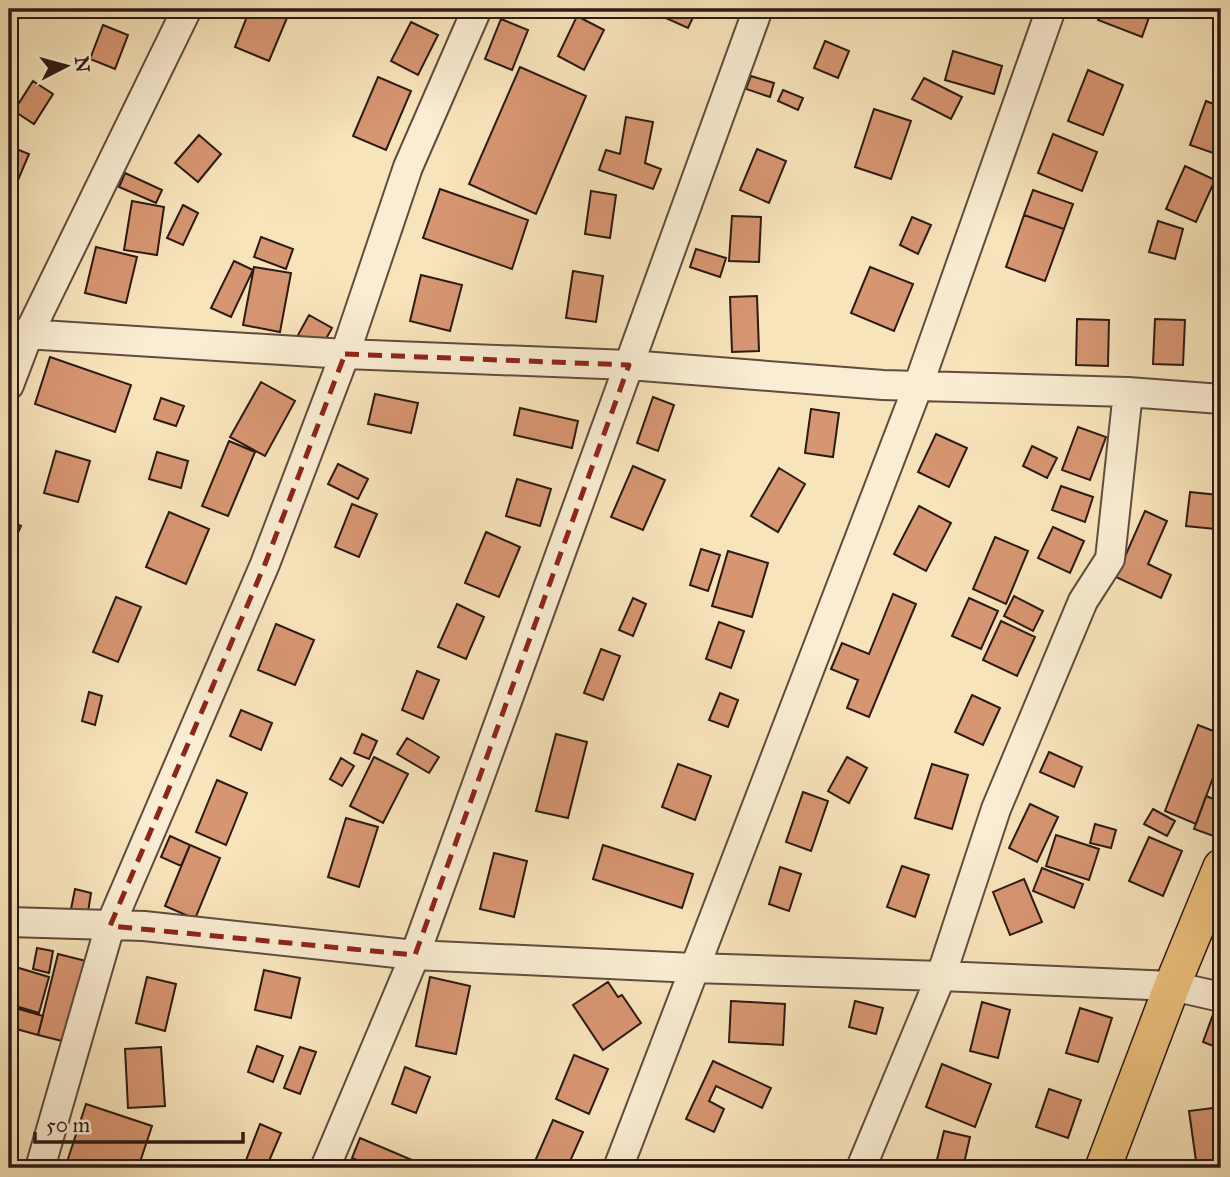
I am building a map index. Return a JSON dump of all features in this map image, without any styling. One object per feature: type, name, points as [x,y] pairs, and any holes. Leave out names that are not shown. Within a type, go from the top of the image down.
[{"type":"main road","points":[[1103,1168],[1172,986],[1221,867]]},
{"type":"street","points":[[9,384],[18,334],[187,9]]},
{"type":"street","points":[[40,1168],[110,926],[265,564],[345,354],[408,167],[477,9]]},
{"type":"street","points":[[325,1168],[415,955],[758,9]]},
{"type":"street","points":[[618,1168],[918,386],[1051,9]]},
{"type":"street","points":[[18,334],[345,354],[629,365],[883,385],[1128,393],[1221,399]]},
{"type":"street","points":[[861,1168],[941,976],[996,809],[1083,601],[1110,559],[1128,393]]},
{"type":"street","points":[[9,922],[144,926],[415,955],[1172,986],[1221,997]]},
{"type":"highlighted area","points":[[345,354],[629,365],[415,955],[110,926],[265,564]]},
{"type":"building","points":[[250,9],[279,9],[289,13],[269,61],[235,47]]},
{"type":"building","points":[[662,9],[697,9],[688,28],[659,15]]},
{"type":"building","points":[[1102,9],[1152,9],[1142,37],[1098,20]]},
{"type":"building","points":[[577,16],[604,30],[584,70],[558,56]]},
{"type":"building","points":[[501,19],[528,30],[512,70],[485,59]]},
{"type":"building","points":[[411,22],[438,35],[418,75],[391,61]]},
{"type":"building","points":[[103,25],[128,35],[115,69],[90,59]]},
{"type":"building","points":[[825,41],[849,51],[838,78],[814,68]]},
{"type":"building","points":[[953,51],[1002,66],[994,94],[945,80]]},
{"type":"building","points":[[520,67],[586,96],[536,214],[469,184]]},
{"type":"building","points":[[1088,70],[1123,85],[1103,135],[1068,121]]},
{"type":"building","points":[[751,76],[774,83],[770,97],[746,89]]},
{"type":"building","points":[[378,77],[411,91],[386,150],[353,136]]},
{"type":"building","points":[[924,78],[962,97],[951,119],[912,99]]},
{"type":"building","points":[[33,81],[53,94],[34,124],[14,111]]},
{"type":"building","points":[[783,90],[803,98],[798,110],[778,101]]},
{"type":"building","points":[[1206,101],[1221,107],[1219,155],[1190,145]]},
{"type":"building","points":[[874,109],[911,121],[891,179],[855,167]]},
{"type":"building","points":[[626,117],[653,122],[645,163],[661,169],[653,189],[599,170],[606,150],[620,154]]},
{"type":"building","points":[[1053,134],[1097,152],[1082,191],[1038,173]]},
{"type":"building","points":[[199,135],[221,154],[198,182],[175,163]]},
{"type":"building","points":[[9,146],[29,154],[10,199],[9,199]]},
{"type":"building","points":[[757,149],[786,161],[769,203],[740,190]]},
{"type":"building","points":[[1185,166],[1215,180],[1196,222],[1166,209]]},
{"type":"building","points":[[125,173],[162,190],[156,203],[119,187]]},
{"type":"building","points":[[440,189],[528,220],[512,269],[423,238]]},
{"type":"building","points":[[1033,190],[1073,204],[1064,229],[1024,215]]},
{"type":"building","points":[[591,191],[616,195],[610,238],[585,234]]},
{"type":"building","points":[[132,201],[164,207],[157,255],[124,250]]},
{"type":"building","points":[[183,205],[198,213],[183,245],[167,238]]},
{"type":"building","points":[[1024,215],[1064,229],[1045,281],[1006,267]]},
{"type":"building","points":[[732,216],[761,217],[759,262],[729,261]]},
{"type":"building","points":[[912,217],[931,225],[918,254],[900,245]]},
{"type":"building","points":[[1158,221],[1183,229],[1175,259],[1149,252]]},
{"type":"building","points":[[261,237],[293,249],[286,269],[254,257]]},
{"type":"building","points":[[96,247],[137,257],[126,303],[85,293]]},
{"type":"building","points":[[696,249],[726,258],[720,277],[690,267]]},
{"type":"building","points":[[234,261],[253,270],[231,317],[211,308]]},
{"type":"building","points":[[254,267],[291,273],[280,332],[243,325]]},
{"type":"building","points":[[870,267],[913,284],[894,331],[851,313]]},
{"type":"building","points":[[573,271],[603,276],[596,322],[566,318]]},
{"type":"building","points":[[421,275],[462,285],[450,331],[410,321]]},
{"type":"building","points":[[757,296],[759,351],[732,352],[730,297]]},
{"type":"building","points":[[309,315],[332,328],[321,348],[298,335]]},
{"type":"building","points":[[1077,319],[1109,320],[1108,366],[1076,365]]},
{"type":"building","points":[[1155,319],[1185,320],[1183,365],[1153,364]]},
{"type":"building","points":[[50,357],[131,385],[115,432],[35,404]]},
{"type":"building","points":[[261,382],[295,401],[265,456],[230,437]]},
{"type":"building","points":[[375,394],[418,403],[411,433],[368,424]]},
{"type":"building","points":[[653,397],[674,405],[658,451],[637,443]]},
{"type":"building","points":[[161,398],[184,406],[176,426],[154,419]]},
{"type":"building","points":[[520,408],[578,421],[572,448],[514,435]]},
{"type":"building","points":[[811,409],[839,413],[833,457],[805,453]]},
{"type":"building","points":[[1078,427],[1106,437],[1090,480],[1062,470]]},
{"type":"building","points":[[936,434],[967,448],[949,487],[918,472]]},
{"type":"building","points":[[229,441],[255,452],[228,516],[202,506]]},
{"type":"building","points":[[1032,446],[1057,458],[1047,478],[1023,466]]},
{"type":"building","points":[[56,451],[90,461],[78,502],[44,493]]},
{"type":"building","points":[[157,452],[188,461],[181,488],[149,479]]},
{"type":"building","points":[[338,464],[368,479],[358,499],[328,484]]},
{"type":"building","points":[[633,466],[665,480],[643,530],[611,517]]},
{"type":"building","points":[[779,468],[805,484],[778,532],[751,516]]},
{"type":"building","points":[[517,479],[551,489],[540,526],[506,516]]},
{"type":"building","points":[[1061,486],[1093,497],[1085,522],[1052,510]]},
{"type":"building","points":[[1190,492],[1218,495],[1215,529],[1186,526]]},
{"type":"building","points":[[352,504],[377,514],[359,557],[335,547]]},
{"type":"building","points":[[919,506],[951,523],[926,571],[894,554]]},
{"type":"building","points":[[1145,511],[1167,521],[1148,564],[1171,575],[1161,598],[1116,577]]},
{"type":"building","points":[[169,512],[209,529],[186,584],[146,567]]},
{"type":"building","points":[[9,520],[21,526],[9,553]]},
{"type":"building","points":[[1053,527],[1084,541],[1070,573],[1038,558]]},
{"type":"building","points":[[486,532],[520,547],[499,597],[465,583]]},
{"type":"building","points":[[995,537],[1028,551],[1006,604],[973,589]]},
{"type":"building","points":[[701,549],[720,555],[708,591],[690,585]]},
{"type":"building","points":[[728,551],[768,563],[752,617],[712,606]]},
{"type":"building","points":[[893,594],[916,604],[869,717],[847,708],[858,680],[831,669],[842,643],[869,654]]},
{"type":"building","points":[[1014,596],[1043,611],[1033,631],[1004,616]]},
{"type":"building","points":[[116,597],[141,607],[118,662],[93,652]]},
{"type":"building","points":[[633,598],[646,604],[633,636],[619,630]]},
{"type":"building","points":[[969,598],[998,611],[981,649],[952,636]]},
{"type":"building","points":[[457,604],[484,617],[466,659],[438,647]]},
{"type":"building","points":[[1001,621],[1035,637],[1017,676],[983,660]]},
{"type":"building","points":[[719,622],[744,631],[731,668],[706,659]]},
{"type":"building","points":[[276,624],[314,640],[295,685],[258,670]]},
{"type":"building","points":[[601,649],[620,656],[603,700],[584,693]]},
{"type":"building","points":[[417,671],[439,680],[423,719],[402,710]]},
{"type":"building","points":[[89,692],[102,696],[95,725],[82,721]]},
{"type":"building","points":[[720,693],[738,700],[728,727],[709,720]]},
{"type":"building","points":[[972,695],[1000,708],[983,745],[955,732]]},
{"type":"building","points":[[241,710],[272,723],[261,750],[230,736]]},
{"type":"building","points":[[1198,725],[1221,734],[1221,756],[1196,824],[1165,811]]},
{"type":"building","points":[[362,734],[377,741],[369,759],[354,753]]},
{"type":"building","points":[[556,734],[587,742],[568,818],[536,811]]},
{"type":"building","points":[[407,738],[439,757],[429,773],[397,754]]},
{"type":"building","points":[[1049,752],[1082,767],[1074,787],[1040,772]]},
{"type":"building","points":[[374,757],[408,774],[383,823],[350,806]]},
{"type":"building","points":[[847,757],[867,768],[849,803],[828,791]]},
{"type":"building","points":[[341,758],[354,766],[342,786],[330,779]]},
{"type":"building","points":[[678,764],[711,776],[695,820],[662,807]]},
{"type":"building","points":[[932,764],[968,775],[952,829],[915,818]]},
{"type":"building","points":[[217,780],[247,793],[226,845],[196,832]]},
{"type":"building","points":[[803,792],[828,801],[811,851],[786,842]]},
{"type":"building","points":[[1206,796],[1221,802],[1219,838],[1194,829]]},
{"type":"building","points":[[1030,804],[1058,817],[1037,862],[1009,848]]},
{"type":"building","points":[[1153,809],[1175,821],[1167,836],[1144,824]]},
{"type":"building","points":[[346,818],[378,827],[359,887],[328,877]]},
{"type":"building","points":[[1095,824],[1116,830],[1111,848],[1090,843]]},
{"type":"building","points":[[1056,835],[1099,849],[1089,880],[1046,866]]},
{"type":"building","points":[[170,836],[190,845],[181,866],[161,857]]},
{"type":"building","points":[[1149,837],[1182,851],[1163,896],[1129,881]]},
{"type":"building","points":[[190,845],[220,858],[195,919],[165,906]]},
{"type":"building","points":[[603,845],[693,874],[682,908],[593,879]]},
{"type":"building","points":[[494,853],[527,861],[514,917],[480,909]]},
{"type":"building","points":[[902,866],[929,875],[915,917],[887,907]]},
{"type":"building","points":[[780,867],[801,874],[789,911],[769,904]]},
{"type":"building","points":[[1042,868],[1083,884],[1074,908],[1033,891]]},
{"type":"building","points":[[1024,879],[1042,922],[1010,935],[993,892]]},
{"type":"building","points":[[75,889],[91,893],[88,912],[71,909]]},
{"type":"building","points":[[37,948],[53,951],[49,973],[33,969]]},
{"type":"building","points":[[58,954],[90,962],[70,1043],[38,1035]]},
{"type":"building","points":[[9,965],[49,977],[39,1013],[9,1004]]},
{"type":"building","points":[[264,970],[300,978],[291,1018],[255,1010]]},
{"type":"building","points":[[147,977],[176,984],[165,1031],[136,1023]]},
{"type":"building","points":[[430,977],[470,986],[456,1054],[416,1046]]},
{"type":"building","points":[[608,982],[618,997],[622,995],[641,1023],[603,1050],[573,1005]]},
{"type":"building","points":[[1221,998],[1221,1049],[1203,1042]]},
{"type":"building","points":[[731,1001],[785,1004],[783,1045],[729,1042]]},
{"type":"building","points":[[855,1001],[883,1008],[876,1034],[849,1027]]},
{"type":"building","points":[[982,1002],[1010,1010],[998,1058],[970,1051]]},
{"type":"building","points":[[12,1007],[43,1016],[38,1035],[9,1027]]},
{"type":"building","points":[[1080,1008],[1112,1018],[1098,1062],[1066,1053]]},
{"type":"building","points":[[257,1046],[283,1056],[273,1082],[248,1072]]},
{"type":"building","points":[[161,1047],[165,1106],[128,1108],[125,1049]]},
{"type":"building","points":[[300,1047],[316,1052],[300,1094],[284,1088]]},
{"type":"building","points":[[574,1055],[608,1069],[589,1114],[556,1099]]},
{"type":"building","points":[[713,1061],[771,1088],[762,1108],[716,1086],[709,1101],[724,1109],[714,1132],[686,1119]]},
{"type":"building","points":[[942,1064],[991,1084],[975,1127],[926,1107]]},
{"type":"building","points":[[405,1067],[430,1077],[416,1113],[392,1104]]},
{"type":"building","points":[[1049,1089],[1081,1100],[1068,1138],[1036,1127]]},
{"type":"building","points":[[86,1104],[152,1126],[138,1168],[65,1168]]},
{"type":"building","points":[[1221,1107],[1221,1168],[1197,1168],[1189,1111]]},
{"type":"building","points":[[553,1120],[583,1132],[567,1168],[532,1168]]},
{"type":"building","points":[[260,1124],[281,1133],[266,1168],[243,1168]]},
{"type":"building","points":[[944,1131],[970,1137],[963,1168],[935,1168]]},
{"type":"building","points":[[360,1138],[412,1160],[408,1168],[376,1168],[352,1158]]}]
